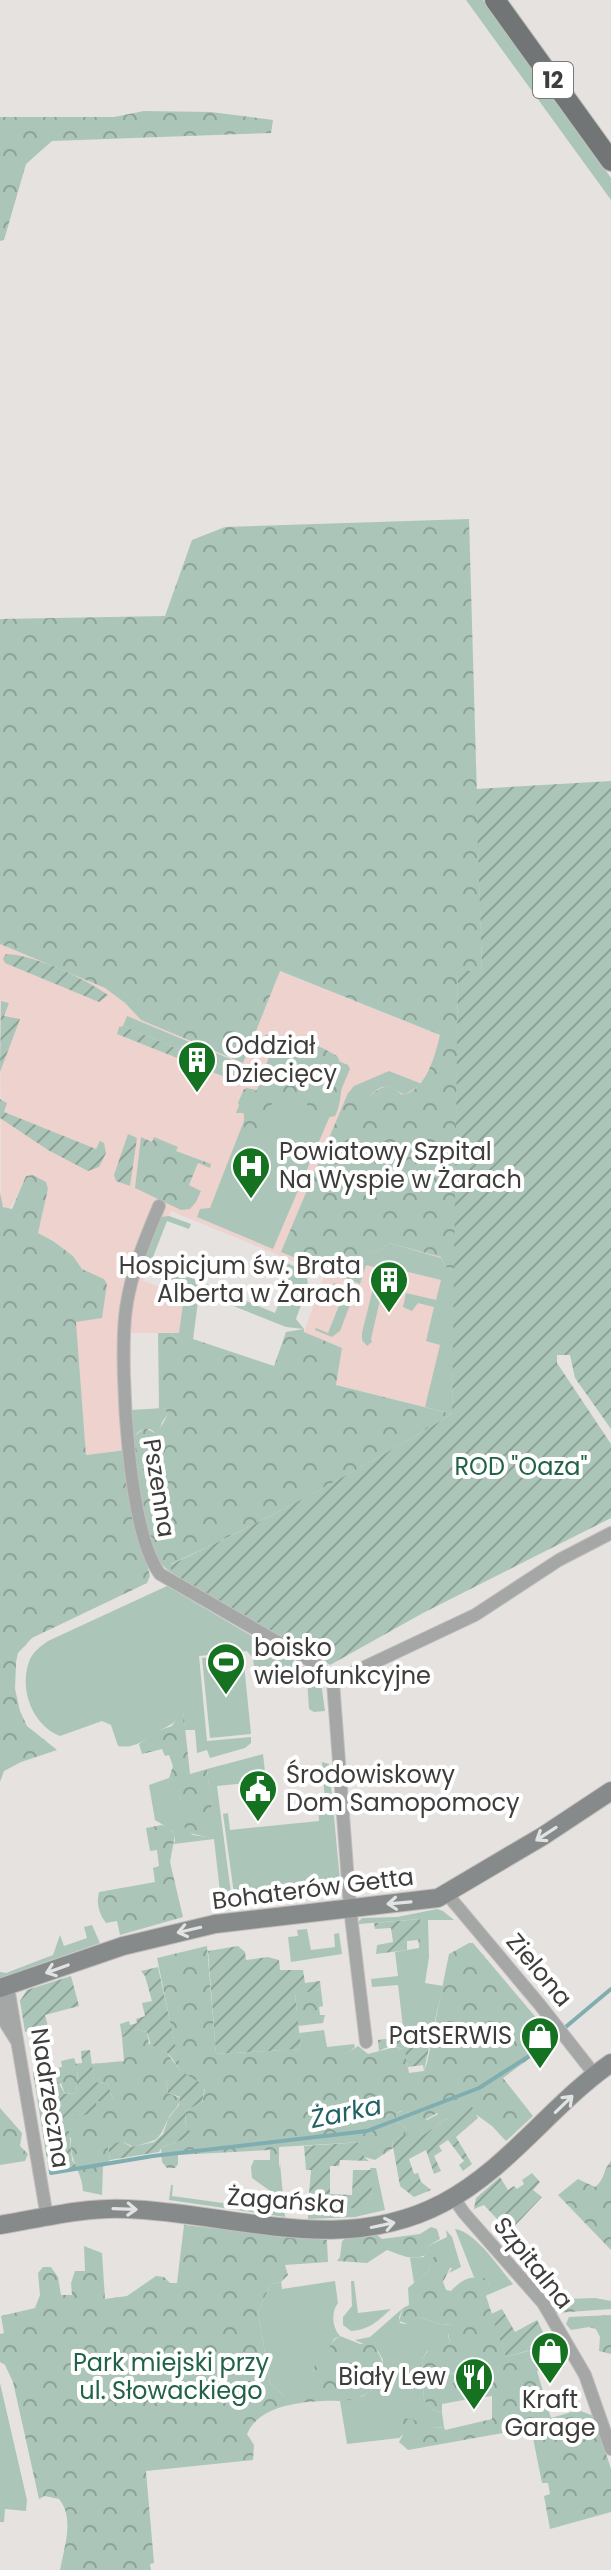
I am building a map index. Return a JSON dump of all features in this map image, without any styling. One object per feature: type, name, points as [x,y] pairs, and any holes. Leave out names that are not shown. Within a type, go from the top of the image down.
[{"type":"main road","name":"12","points":[[495,0],[611,161]]},
{"type":"street","name":"Pszenna","points":[[159,1206],[137,1259],[125,1316],[126,1416],[137,1505],[147,1553],[160,1574],[319,1666],[333,1682]]},
{"type":"street","points":[[366,2042],[350,1908],[333,1682],[475,1615],[559,1560],[611,1533]]},
{"type":"street","name":"Bohaterów Getta","points":[[3,1991],[123,1946],[194,1928],[241,1920],[428,1901],[447,1894],[611,1791]]},
{"type":"street","name":"Zielona","points":[[447,1894],[595,2075]]},
{"type":"street","name":"Nadrzeczna","points":[[3,1991],[20,2046],[47,2217]]},
{"type":"street","name":"Żagańska","points":[[0,2225],[100,2209],[127,2209],[304,2231],[358,2230],[399,2221],[453,2197],[482,2178],[611,2063]]},
{"type":"street","name":"Szpitalna","points":[[453,2197],[543,2303],[585,2375],[611,2449]]},
{"type":"shaded area","name":"Powiatowy Szpital Na Wyspie w Żarach","points":[[0,944],[105,988],[141,1020],[242,1063],[279,971],[457,1042],[452,1414],[336,1385],[342,1348],[304,1332],[325,1274],[171,1211],[143,1281],[198,1301],[193,1339],[169,1333],[130,1333],[131,1410],[126,1450],[86,1455],[76,1322],[104,1279],[82,1269],[73,1256],[38,1233],[48,1189],[46,1186],[17,1196],[9,1210],[1,1204]]},
{"type":"green space","points":[[466,0],[483,0],[611,178],[611,200]]},
{"type":"green space","points":[[144,111],[211,112],[273,120],[271,133],[52,141],[26,164],[4,240],[0,241],[0,117],[114,117]]},
{"type":"green space","points":[[469,519],[482,971],[458,971],[455,1270],[446,1267],[441,1257],[389,1243],[379,1251],[369,1253],[359,1266],[349,1266],[336,1274],[281,1252],[348,1093],[352,1089],[360,1092],[365,1103],[382,1088],[397,1090],[402,1095],[410,1092],[428,1071],[440,1035],[280,971],[243,1063],[141,1020],[105,988],[0,944],[0,619],[165,616],[192,540],[225,527]]},
{"type":"green space","name":"ROD \"Oaza\"","points":[[611,781],[611,1429],[575,1378],[570,1355],[557,1355],[557,1363],[611,1444],[611,1518],[423,1613],[330,1665],[172,1573],[170,1565],[313,1493],[452,1414],[458,971],[482,971],[476,789]]},
{"type":"green space","points":[[6,954],[31,958],[59,968],[108,995],[99,1002],[5,963],[3,959]]},
{"type":"green space","points":[[1,1001],[9,1003],[4,1016],[20,1019],[0,1072]]},
{"type":"green space","points":[[127,1016],[247,1066],[242,1076],[123,1026]]},
{"type":"green space","points":[[123,1026],[242,1076],[240,1083],[117,1034],[119,1027]]},
{"type":"green space","points":[[271,1034],[348,1065],[350,1069],[273,1249],[197,1217],[200,1209],[210,1208],[247,1113],[236,1113],[246,1088],[257,1090],[271,1051],[260,1049],[265,1035]]},
{"type":"green space","points":[[274,1040],[289,1043],[301,1041],[314,1044],[337,1056],[342,1077],[337,1111],[335,1116],[325,1118],[310,1113],[306,1101],[295,1102],[292,1098],[279,1095],[271,1105],[274,1112],[272,1128],[264,1134],[252,1135],[244,1127],[244,1115],[238,1103],[244,1089],[256,1091],[274,1060],[272,1044]]},
{"type":"green space","points":[[389,1071],[422,1084],[404,1095],[383,1087],[374,1092],[366,1103],[350,1091],[354,1086]]},
{"type":"green space","points":[[0,1099],[7,1103],[4,1112],[96,1149],[100,1141],[104,1143],[106,1153],[99,1167],[88,1171],[48,1150],[0,1118]]},
{"type":"green space","points":[[128,1134],[137,1138],[130,1186],[116,1181],[114,1175]]},
{"type":"green space","points":[[141,1137],[152,1142],[154,1137],[178,1147],[176,1151],[211,1164],[210,1168],[198,1163],[189,1185],[201,1191],[190,1209],[181,1210],[135,1188]]},
{"type":"green space","points":[[33,1175],[46,1182],[48,1189],[38,1233],[73,1256],[82,1269],[104,1279],[107,1284],[102,1318],[76,1322],[86,1455],[126,1450],[132,1506],[150,1576],[147,1583],[32,1638],[18,1653],[15,1689],[20,1711],[27,1726],[57,1750],[4,1771],[0,1782],[0,1192],[3,1207],[12,1209],[26,1176]]},
{"type":"green space","points":[[169,1216],[191,1224],[189,1229],[167,1221],[151,1262],[209,1285],[206,1292],[145,1269],[144,1259],[161,1217]]},
{"type":"green space","points":[[389,1243],[441,1258],[446,1267],[455,1270],[452,1414],[425,1407],[440,1345],[426,1341],[434,1307],[418,1303],[412,1311],[403,1307],[406,1293],[436,1300],[441,1280],[392,1268],[387,1270],[372,1342],[367,1346],[362,1340],[362,1333],[378,1268],[366,1265],[360,1284],[336,1274],[344,1268],[361,1264],[368,1253],[379,1251]]},
{"type":"green space","points":[[272,1257],[298,1268],[307,1279],[296,1319],[304,1329],[286,1327],[215,1296],[218,1289],[275,1313],[292,1270],[271,1262]]},
{"type":"green space","points":[[334,1283],[351,1291],[353,1297],[340,1331],[332,1337],[315,1330],[328,1333],[340,1303],[328,1297]]},
{"type":"green space","points":[[176,1293],[198,1301],[193,1339],[177,1339],[170,1333],[179,1333],[183,1304],[174,1302]]},
{"type":"green space","points":[[304,1329],[304,1332],[342,1348],[336,1385],[452,1414],[314,1493],[171,1564],[172,1573],[161,1563],[146,1530],[138,1491],[133,1437],[145,1428],[157,1434],[168,1414],[164,1408],[159,1410],[158,1333],[170,1333],[177,1339],[193,1339],[274,1366],[286,1332]]},
{"type":"green space","points":[[164,1408],[168,1414],[159,1433],[150,1429],[141,1430],[133,1437],[131,1410]]},
{"type":"green space","points":[[167,1586],[313,1672],[321,1682],[325,1711],[309,1709],[307,1677],[285,1665],[275,1683],[256,1685],[253,1658],[247,1651],[199,1656],[207,1741],[251,1737],[251,1743],[245,1748],[210,1758],[207,1750],[197,1753],[195,1730],[185,1730],[183,1710],[173,1723],[130,1746],[118,1746],[111,1725],[102,1721],[60,1736],[50,1731],[35,1714],[27,1693],[27,1670],[34,1654],[48,1641]]},
{"type":"green space","name":"boisko wielofunkcyjne","points":[[243,1654],[251,1734],[210,1738],[202,1658]]},
{"type":"green space","points":[[183,1709],[190,1774],[207,1769],[215,1839],[185,1830],[180,1795],[174,1790],[174,1781],[169,1778],[173,1766],[169,1755],[165,1756],[162,1749],[142,1754],[139,1744],[157,1731],[172,1726]]},
{"type":"green space","points":[[263,1754],[266,1781],[217,1786],[233,1909],[222,1910],[214,1839],[174,1844],[173,1832],[155,1820],[149,1785],[169,1778],[174,1781],[180,1795],[186,1830],[193,1835],[214,1838],[207,1769]]},
{"type":"green space","points":[[322,1762],[329,1764],[341,1891],[337,1896],[327,1897],[326,1887],[317,1888],[317,1898],[236,1908],[223,1814],[228,1813],[230,1830],[319,1821],[318,1804],[325,1802]]},
{"type":"green space","points":[[169,1827],[175,1835],[170,1862],[183,1917],[120,1935],[117,1921],[106,1923],[102,1916],[98,1904],[99,1892],[155,1882],[153,1868],[159,1866],[157,1850],[150,1851],[146,1828]]},
{"type":"green space","points":[[437,1909],[454,1920],[428,1920],[429,1957],[425,1983],[443,1986],[432,2033],[430,2024],[403,2027],[398,1985],[372,1987],[371,1979],[398,1976],[395,1952],[419,1948],[420,1919],[359,1924],[359,1921],[362,1918],[397,1917]]},
{"type":"green space","points":[[420,1919],[420,1948],[418,1940],[407,1941],[407,1950],[376,1954],[377,1945],[393,1942],[391,1928],[375,1929],[374,1923]]},
{"type":"green space","points":[[92,1925],[100,1943],[0,1978],[0,1972],[6,1973],[53,1955],[60,1935],[64,1946],[87,1938],[84,1927]]},
{"type":"green space","points":[[307,1929],[311,1950],[335,1947],[334,1934],[339,1933],[342,1954],[291,1962],[288,1937],[298,1936],[297,1930]]},
{"type":"green space","points":[[473,1943],[555,2040],[503,2078],[533,2116],[506,2141],[474,2113],[445,2120],[437,2113],[425,2120],[404,2111],[397,2113],[395,2120],[406,2128],[405,2135],[392,2141],[393,2148],[375,2160],[364,2157],[362,2142],[279,2147],[279,2169],[274,2171],[270,2166],[270,2150],[178,2155],[175,2168],[167,2168],[162,2162],[161,2148],[187,2138],[185,2111],[202,2102],[205,2089],[181,2072],[166,2079],[168,2093],[180,2098],[158,2137],[133,2147],[124,2142],[108,2146],[110,2160],[103,2165],[102,2195],[83,2191],[72,2154],[71,2138],[53,2131],[49,2126],[42,2128],[33,2073],[35,2068],[41,2071],[62,2067],[61,2061],[74,2058],[78,2069],[76,2093],[65,2094],[61,2083],[44,2097],[54,2103],[50,2126],[96,2100],[113,2098],[107,2083],[94,2082],[91,2064],[124,2061],[122,2037],[129,2036],[136,2029],[147,2032],[149,2044],[162,2047],[180,2070],[157,1958],[207,1946],[216,2054],[301,2049],[302,2052],[337,2055],[358,2046],[368,2054],[395,2047],[405,2050],[409,2073],[424,2071],[427,2063],[449,1954]]},
{"type":"green space","points":[[238,1946],[245,1952],[246,1960],[268,1957],[279,1960],[280,1970],[303,1970],[305,1983],[320,1981],[321,1990],[295,1994],[301,2049],[216,2054],[208,1951]]},
{"type":"green space","points":[[158,1967],[181,2071],[165,2051],[151,2046],[147,2032],[136,2029],[130,2036],[122,2037],[120,2024],[129,2021],[130,2025],[137,2023],[136,2019],[145,2016],[142,2003],[152,2001],[141,1971]]},
{"type":"green space","points":[[71,1976],[79,2006],[45,2015],[48,2026],[25,2032],[20,2001],[27,1990]]},
{"type":"green space","points":[[321,1990],[323,2006],[319,2007],[320,2015],[325,2015],[323,2023],[298,2026],[295,1993]]},
{"type":"green space","points":[[324,2030],[327,2047],[354,2044],[355,2047],[337,2055],[301,2052],[299,2033]]},
{"type":"green space","points":[[432,2033],[424,2071],[423,2065],[408,2067],[402,2049],[392,2047],[379,2051],[378,2040]]},
{"type":"green space","points":[[90,2050],[94,2082],[107,2083],[113,2098],[109,2105],[96,2100],[97,2111],[50,2126],[50,2115],[55,2105],[42,2092],[58,2082],[65,2094],[76,2093],[78,2069],[75,2064],[82,2063],[81,2051]]},
{"type":"green space","points":[[181,2071],[205,2086],[202,2102],[185,2111],[186,2127],[190,2131],[187,2138],[161,2148],[159,2152],[110,2160],[108,2146],[122,2141],[131,2147],[154,2142],[163,2134],[168,2119],[179,2105],[180,2097],[168,2093],[166,2079]]},
{"type":"green space","points":[[470,2103],[478,2118],[456,2137],[472,2164],[463,2171],[459,2165],[464,2161],[448,2140],[439,2146],[442,2151],[434,2156],[441,2171],[434,2174],[426,2150],[409,2159],[414,2174],[418,2173],[421,2182],[431,2190],[414,2197],[400,2186],[392,2141],[419,2128],[423,2135],[445,2120],[459,2116],[461,2106]]},
{"type":"green space","points":[[0,2108],[22,2133],[20,2146],[28,2154],[25,2161],[0,2165]]},
{"type":"green space","points":[[405,2110],[427,2120],[440,2113],[445,2120],[423,2135],[419,2129],[405,2135],[406,2128],[395,2120],[397,2113]]},
{"type":"green space","points":[[50,2126],[53,2131],[69,2131],[72,2160],[77,2167],[49,2172],[42,2128]]},
{"type":"green space","points":[[363,2142],[364,2157],[369,2161],[340,2160],[339,2166],[330,2166],[330,2194],[352,2195],[353,2170],[371,2170],[372,2193],[366,2209],[308,2206],[311,2170],[306,2170],[304,2146]]},
{"type":"green space","points":[[254,2160],[271,2160],[270,2166],[279,2169],[280,2163],[285,2217],[169,2200],[173,2185],[172,2196],[281,2211],[283,2200],[252,2178]]},
{"type":"green space","points":[[611,2161],[611,2250],[558,2195],[578,2179],[595,2187]]},
{"type":"green space","points":[[370,2168],[376,2168],[385,2210],[355,2217],[308,2219],[308,2206],[366,2208],[372,2193]]},
{"type":"green space","points":[[532,2173],[540,2182],[533,2190],[542,2197],[509,2232],[484,2205],[474,2209],[476,2198],[500,2177],[508,2190],[514,2186],[517,2189],[524,2184],[522,2180]]},
{"type":"green space","name":"Park miejski przy ul. Słowackiego","points":[[184,2225],[327,2240],[328,2262],[285,2265],[288,2275],[281,2282],[271,2284],[258,2311],[270,2383],[285,2397],[313,2397],[315,2365],[340,2336],[360,2344],[372,2344],[383,2364],[383,2372],[375,2387],[359,2397],[290,2405],[260,2418],[247,2434],[254,2445],[253,2460],[146,2471],[154,2563],[150,2564],[151,2570],[60,2570],[67,2533],[66,2515],[59,2499],[45,2496],[39,2499],[13,2382],[5,2365],[0,2362],[0,2334],[4,2333],[1,2316],[35,2308],[40,2295],[38,2273],[43,2267],[51,2267],[58,2277],[61,2295],[72,2295],[71,2283],[75,2271],[85,2271],[84,2246],[102,2253],[105,2299],[127,2296],[156,2276],[177,2283]]},
{"type":"green space","points":[[431,2227],[437,2229],[440,2239],[428,2246],[427,2254],[422,2256],[407,2257],[387,2250],[367,2263],[337,2261],[342,2241],[352,2234],[374,2232],[382,2239],[420,2234]]},
{"type":"green space","points":[[455,2229],[479,2244],[513,2284],[485,2296],[489,2282],[474,2277]]},
{"type":"green space","points":[[446,2230],[452,2237],[461,2267],[449,2273],[452,2268],[431,2263],[429,2270],[414,2283],[410,2258],[424,2257],[428,2246],[447,2237]]},
{"type":"green space","points":[[441,2255],[452,2264],[443,2282],[446,2290],[451,2291],[470,2278],[484,2278],[489,2282],[486,2296],[506,2357],[553,2344],[553,2365],[537,2371],[551,2418],[578,2410],[594,2416],[611,2469],[611,2512],[550,2529],[544,2496],[550,2494],[548,2483],[542,2483],[531,2428],[408,2450],[399,2442],[404,2433],[400,2422],[404,2418],[433,2427],[444,2427],[445,2430],[492,2419],[492,2396],[485,2397],[469,2380],[469,2374],[478,2371],[474,2363],[456,2373],[438,2375],[434,2381],[441,2387],[454,2383],[469,2399],[442,2404],[442,2413],[433,2410],[424,2400],[422,2359],[429,2349],[450,2343],[448,2332],[452,2325],[419,2317],[408,2324],[399,2321],[403,2308],[409,2305],[408,2288],[429,2270],[432,2258]]},
{"type":"green space","points":[[335,2281],[338,2303],[333,2320],[340,2336],[334,2339],[325,2357],[313,2370],[313,2397],[285,2397],[270,2383],[258,2311],[271,2284],[281,2282],[282,2289]]},
{"type":"green space","points":[[351,2281],[354,2281],[358,2313],[391,2309],[368,2327],[351,2331],[343,2325],[343,2317],[352,2306]]},
{"type":"green space","points":[[567,2299],[611,2301],[611,2309],[556,2313],[552,2312],[550,2305]]},
{"type":"green space","points":[[403,2308],[400,2323],[405,2324],[419,2317],[452,2325],[448,2335],[450,2343],[427,2351],[422,2359],[424,2400],[433,2410],[442,2413],[444,2427],[429,2428],[407,2418],[405,2433],[399,2438],[347,2444],[340,2401],[363,2396],[376,2387],[383,2360],[378,2351],[355,2340],[370,2337]]},
{"type":"green space","points":[[502,2309],[515,2332],[537,2320],[549,2344],[506,2357],[491,2314]]},
{"type":"green space","points":[[611,2315],[611,2354],[599,2351],[600,2337],[596,2329],[571,2330],[566,2324],[569,2317]]},
{"type":"green space","points":[[474,2363],[478,2371],[472,2373],[472,2384],[485,2397],[469,2399],[457,2384],[441,2387],[435,2384],[436,2376],[456,2373]]},
{"type":"green space","points":[[0,2383],[27,2500],[26,2511],[5,2509],[4,2522],[0,2522]]},
{"type":"waterway","name":"Żarka","points":[[51,2173],[153,2156],[367,2131],[479,2088],[537,2051],[611,1989]]},
{"type":"place","name":"Oddział Dziecięcy","points":[[197,1094]]},
{"type":"place","name":"Powiatowy Szpital Na Wyspie w Żarach","points":[[251,1200]]},
{"type":"place","name":"Hospicjum św. Brata Alberta w Żarach","points":[[389,1314]]},
{"type":"place","name":"boisko wielofunkcyjne","points":[[226,1696]]},
{"type":"place","name":"Środowiskowy Dom Samopomocy","points":[[258,1823]]},
{"type":"place","name":"PatSERWIS","points":[[540,2070]]},
{"type":"place","name":"Kraft Garage","points":[[550,2385]]},
{"type":"place","name":"Biały Lew","points":[[474,2411]]}]
